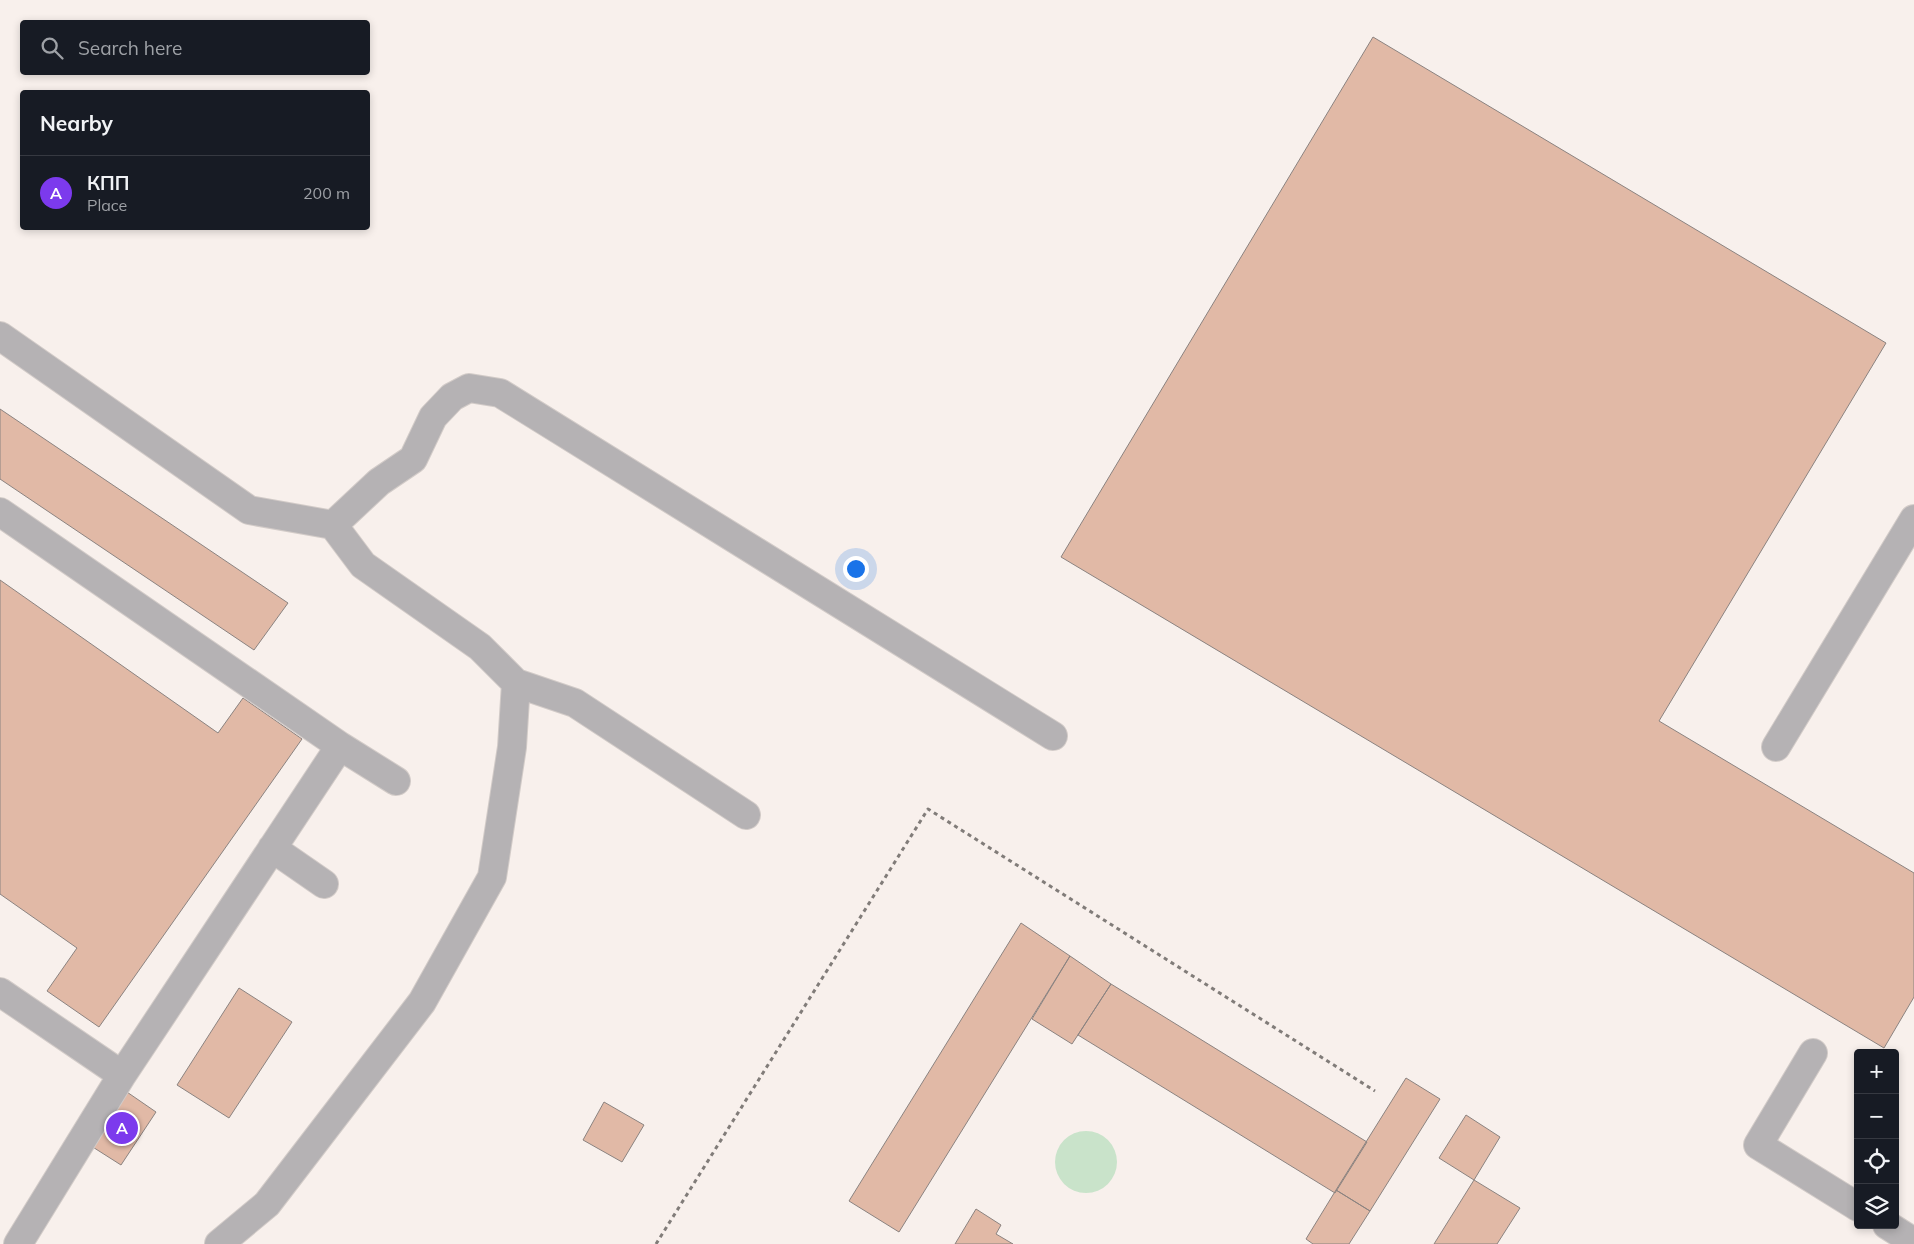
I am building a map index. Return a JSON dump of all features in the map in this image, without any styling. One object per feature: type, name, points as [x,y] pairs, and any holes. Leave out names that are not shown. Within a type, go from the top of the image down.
[{"type":"lane","points":[[0,336],[249,510],[333,526],[363,565],[480,647],[516,683],[575,703],[746,815]]},
{"type":"lane","points":[[333,526],[379,482],[413,459],[433,417],[452,397],[469,388],[500,393],[1053,736]]},
{"type":"lane","points":[[0,512],[340,746],[396,781]]},
{"type":"lane","points":[[1776,747],[1914,519]]},
{"type":"lane","points":[[219,1244],[267,1204],[422,1002],[492,877],[512,747],[516,683]]},
{"type":"lane","points":[[18,1244],[122,1075],[340,746]]},
{"type":"lane","points":[[272,848],[324,884]]},
{"type":"lane","points":[[0,992],[122,1075]]},
{"type":"lane","points":[[1813,1053],[1758,1145],[1854,1205]]},
{"type":"lane","points":[[1893,1229],[1914,1242]]},
{"type":"path","points":[[656,1244],[928,809],[1375,1091]]},
{"type":"green space","points":[[1080,1131],[1092,1131],[1108,1140],[1115,1150],[1117,1162],[1115,1174],[1108,1184],[1092,1193],[1080,1193],[1069,1188],[1060,1179],[1055,1168],[1055,1156],[1060,1145],[1069,1136]]},
{"type":"building","points":[[1373,37],[1886,343],[1659,721],[1914,873],[1914,997],[1884,1048],[1061,557]]},
{"type":"building","points":[[0,409],[288,603],[254,650],[0,479]]},
{"type":"building","points":[[0,580],[218,733],[243,698],[302,739],[99,1027],[47,991],[77,948],[0,894]]},
{"type":"building","points":[[1021,923],[1070,956],[899,1232],[849,1201]]},
{"type":"building","points":[[1070,956],[1111,984],[1072,1044],[1032,1019]]},
{"type":"building","points":[[1111,984],[1367,1142],[1335,1193],[1078,1035]]},
{"type":"building","points":[[239,988],[292,1022],[229,1118],[177,1085]]},
{"type":"building","points":[[1406,1078],[1440,1099],[1370,1211],[1336,1190]]},
{"type":"building","points":[[124,1090],[156,1112],[121,1165],[88,1144]]},
{"type":"building","points":[[604,1102],[644,1125],[622,1162],[583,1140]]},
{"type":"building","points":[[1466,1115],[1500,1137],[1474,1180],[1439,1158]]},
{"type":"building","points":[[1474,1180],[1520,1208],[1497,1244],[1434,1244]]},
{"type":"building","points":[[1336,1190],[1370,1211],[1349,1244],[1313,1244],[1306,1239]]},
{"type":"building","points":[[976,1209],[1001,1225],[996,1234],[1013,1244],[955,1244]]},
{"type":"place","name":"КПП","points":[[122,1128]]}]
